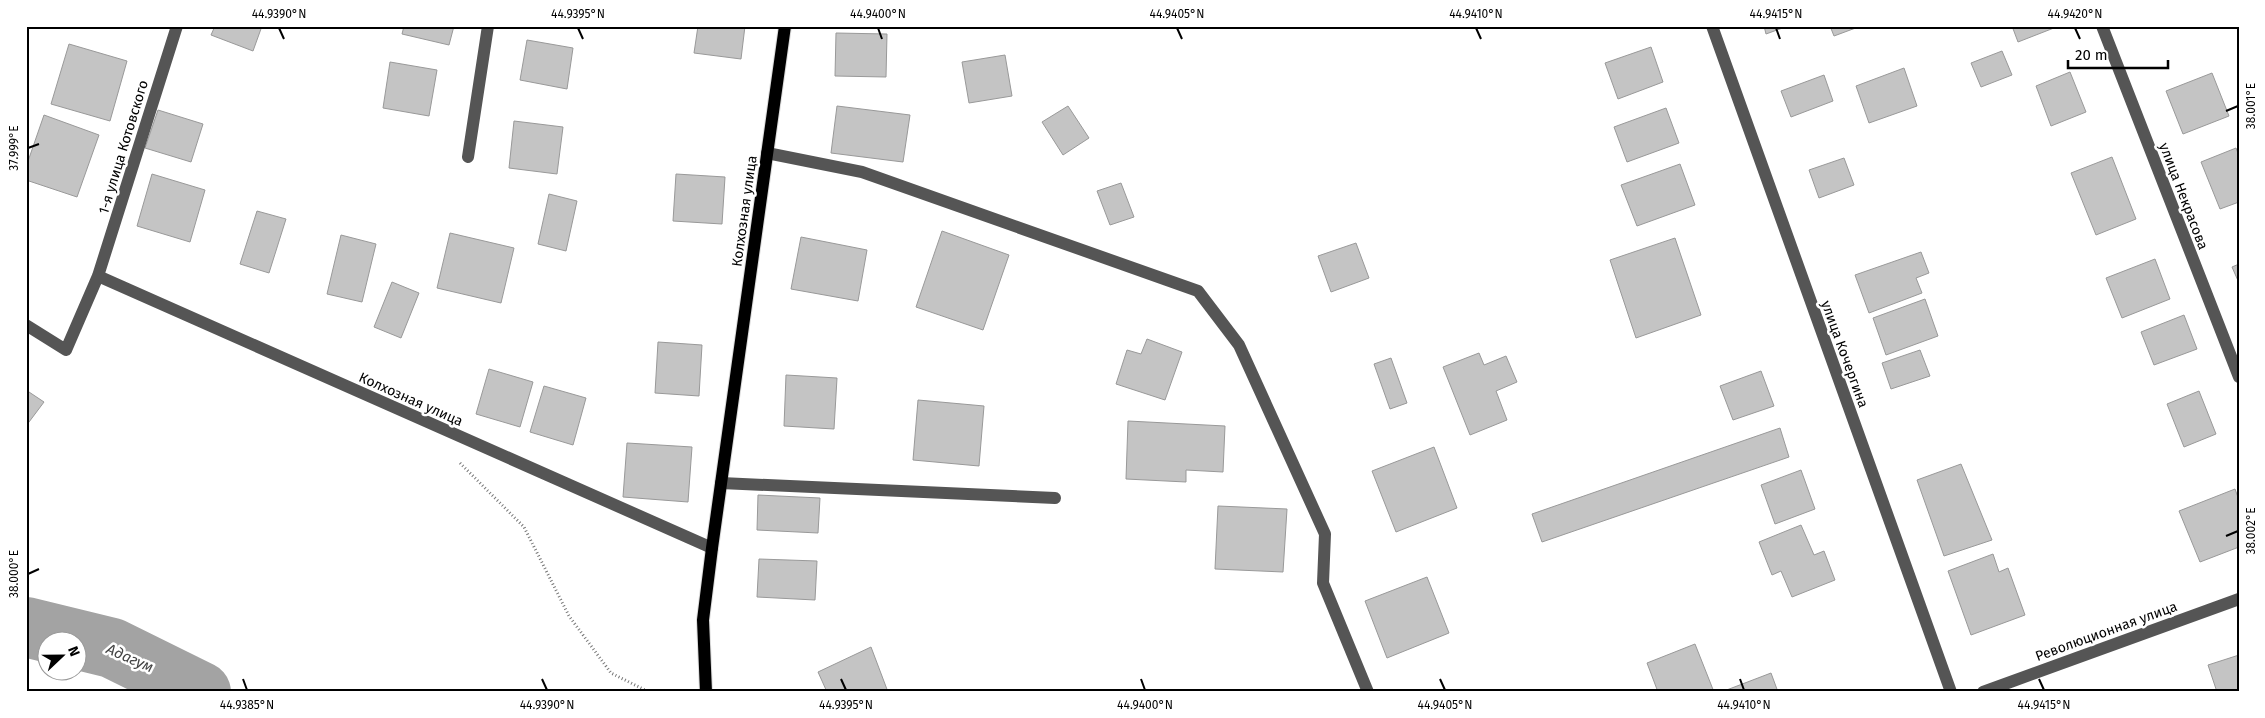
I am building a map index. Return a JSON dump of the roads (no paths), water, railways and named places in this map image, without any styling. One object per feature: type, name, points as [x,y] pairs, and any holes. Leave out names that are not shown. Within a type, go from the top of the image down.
[{"type":"main road","name":"Колхозная улица","points":[[706,692],[704,620],[712,548],[785,26]]},
{"type":"street","name":"1-я улица Котовского","points":[[26,325],[66,350],[98,276],[176,26]]},
{"type":"street","points":[[468,157],[488,26]]},
{"type":"street","name":"улица Кочергина","points":[[1712,26],[1951,692]]},
{"type":"street","name":"улица Некрасова","points":[[2102,26],[2239,377]]},
{"type":"street","points":[[767,153],[862,172],[1198,291],[1239,345],[1325,534],[1323,583],[1368,692]]},
{"type":"street","name":"Колхозная улица","points":[[98,276],[712,548]]},
{"type":"street","points":[[721,483],[1055,498]]},
{"type":"street","name":"Революционная улица","points":[[1983,692],[2239,599]]},
{"type":"waterway","name":"Адагум","points":[[26,627],[112,648],[201,692]]}]
